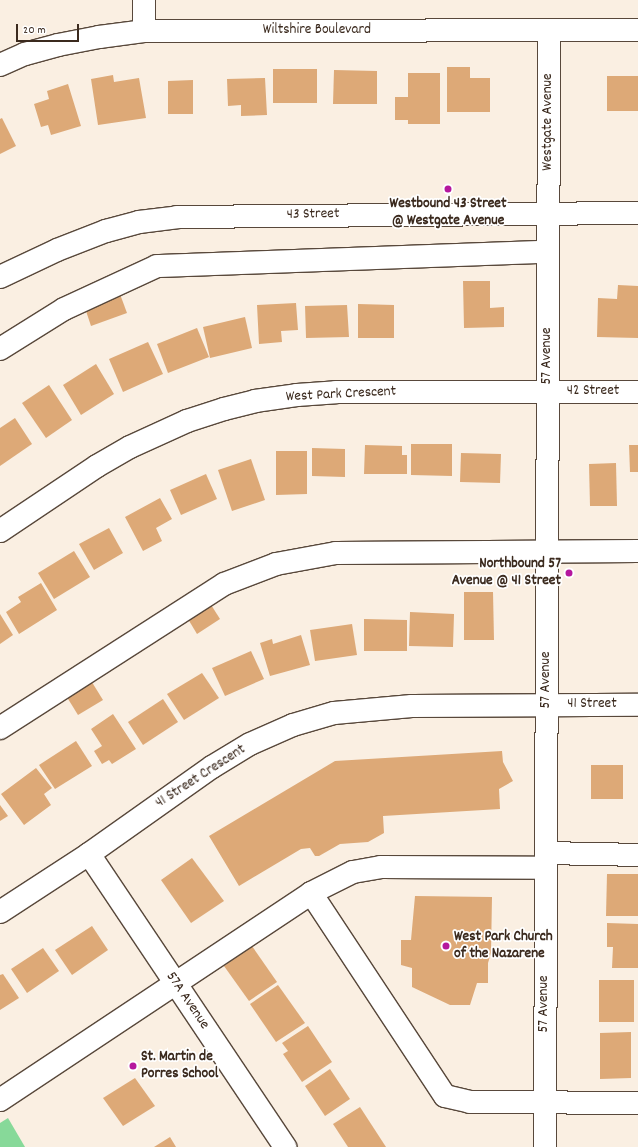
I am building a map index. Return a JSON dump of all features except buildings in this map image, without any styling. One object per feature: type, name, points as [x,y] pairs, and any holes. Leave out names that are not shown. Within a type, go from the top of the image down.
[{"type":"street","points":[[144,0],[144,31]]},
{"type":"street","name":"Wiltshire Boulevard","points":[[0,65],[25,54],[58,45],[144,31],[638,30]]},
{"type":"street","name":"Westgate Avenue","points":[[548,213],[549,31]]},
{"type":"street","name":"57 Avenue","points":[[545,1147],[548,213]]},
{"type":"street","name":"43 Street","points":[[0,277],[57,250],[106,231],[139,222],[177,217],[638,213]]},
{"type":"street","points":[[0,349],[64,309],[157,266],[548,252]]},
{"type":"street","name":"West Park Crescent","points":[[0,531],[97,466],[130,447],[187,421],[224,409],[297,395],[336,392],[548,392]]},
{"type":"street","name":"42 Street","points":[[548,392],[638,392]]},
{"type":"street","points":[[0,728],[224,584],[276,564],[336,553],[638,551]]},
{"type":"street","name":"41 Street","points":[[547,705],[638,705]]},
{"type":"street","name":"41 Street Crescent","points":[[0,912],[89,854],[212,767],[250,744],[293,725],[334,714],[374,708],[412,706],[547,705]]},
{"type":"street","name":"57A Avenue","points":[[89,854],[284,1147]]},
{"type":"street","points":[[0,1100],[311,893],[353,872],[381,867],[546,861],[638,855]]},
{"type":"street","points":[[311,893],[445,1096],[470,1102],[638,1102]]},
{"type":"green space","points":[[8,1118],[25,1147],[0,1147],[0,1123]]},
{"type":"place","name":"Westbound 43 Street @ Westgate Avenue","points":[[448,189]]},
{"type":"place","name":"Northbound 57 Avenue @ 41 Street","points":[[569,573]]},
{"type":"place","name":"West Park Church of the Nazarene","points":[[446,946]]},
{"type":"place","name":"St. Martin de Porres School","points":[[133,1066]]}]
